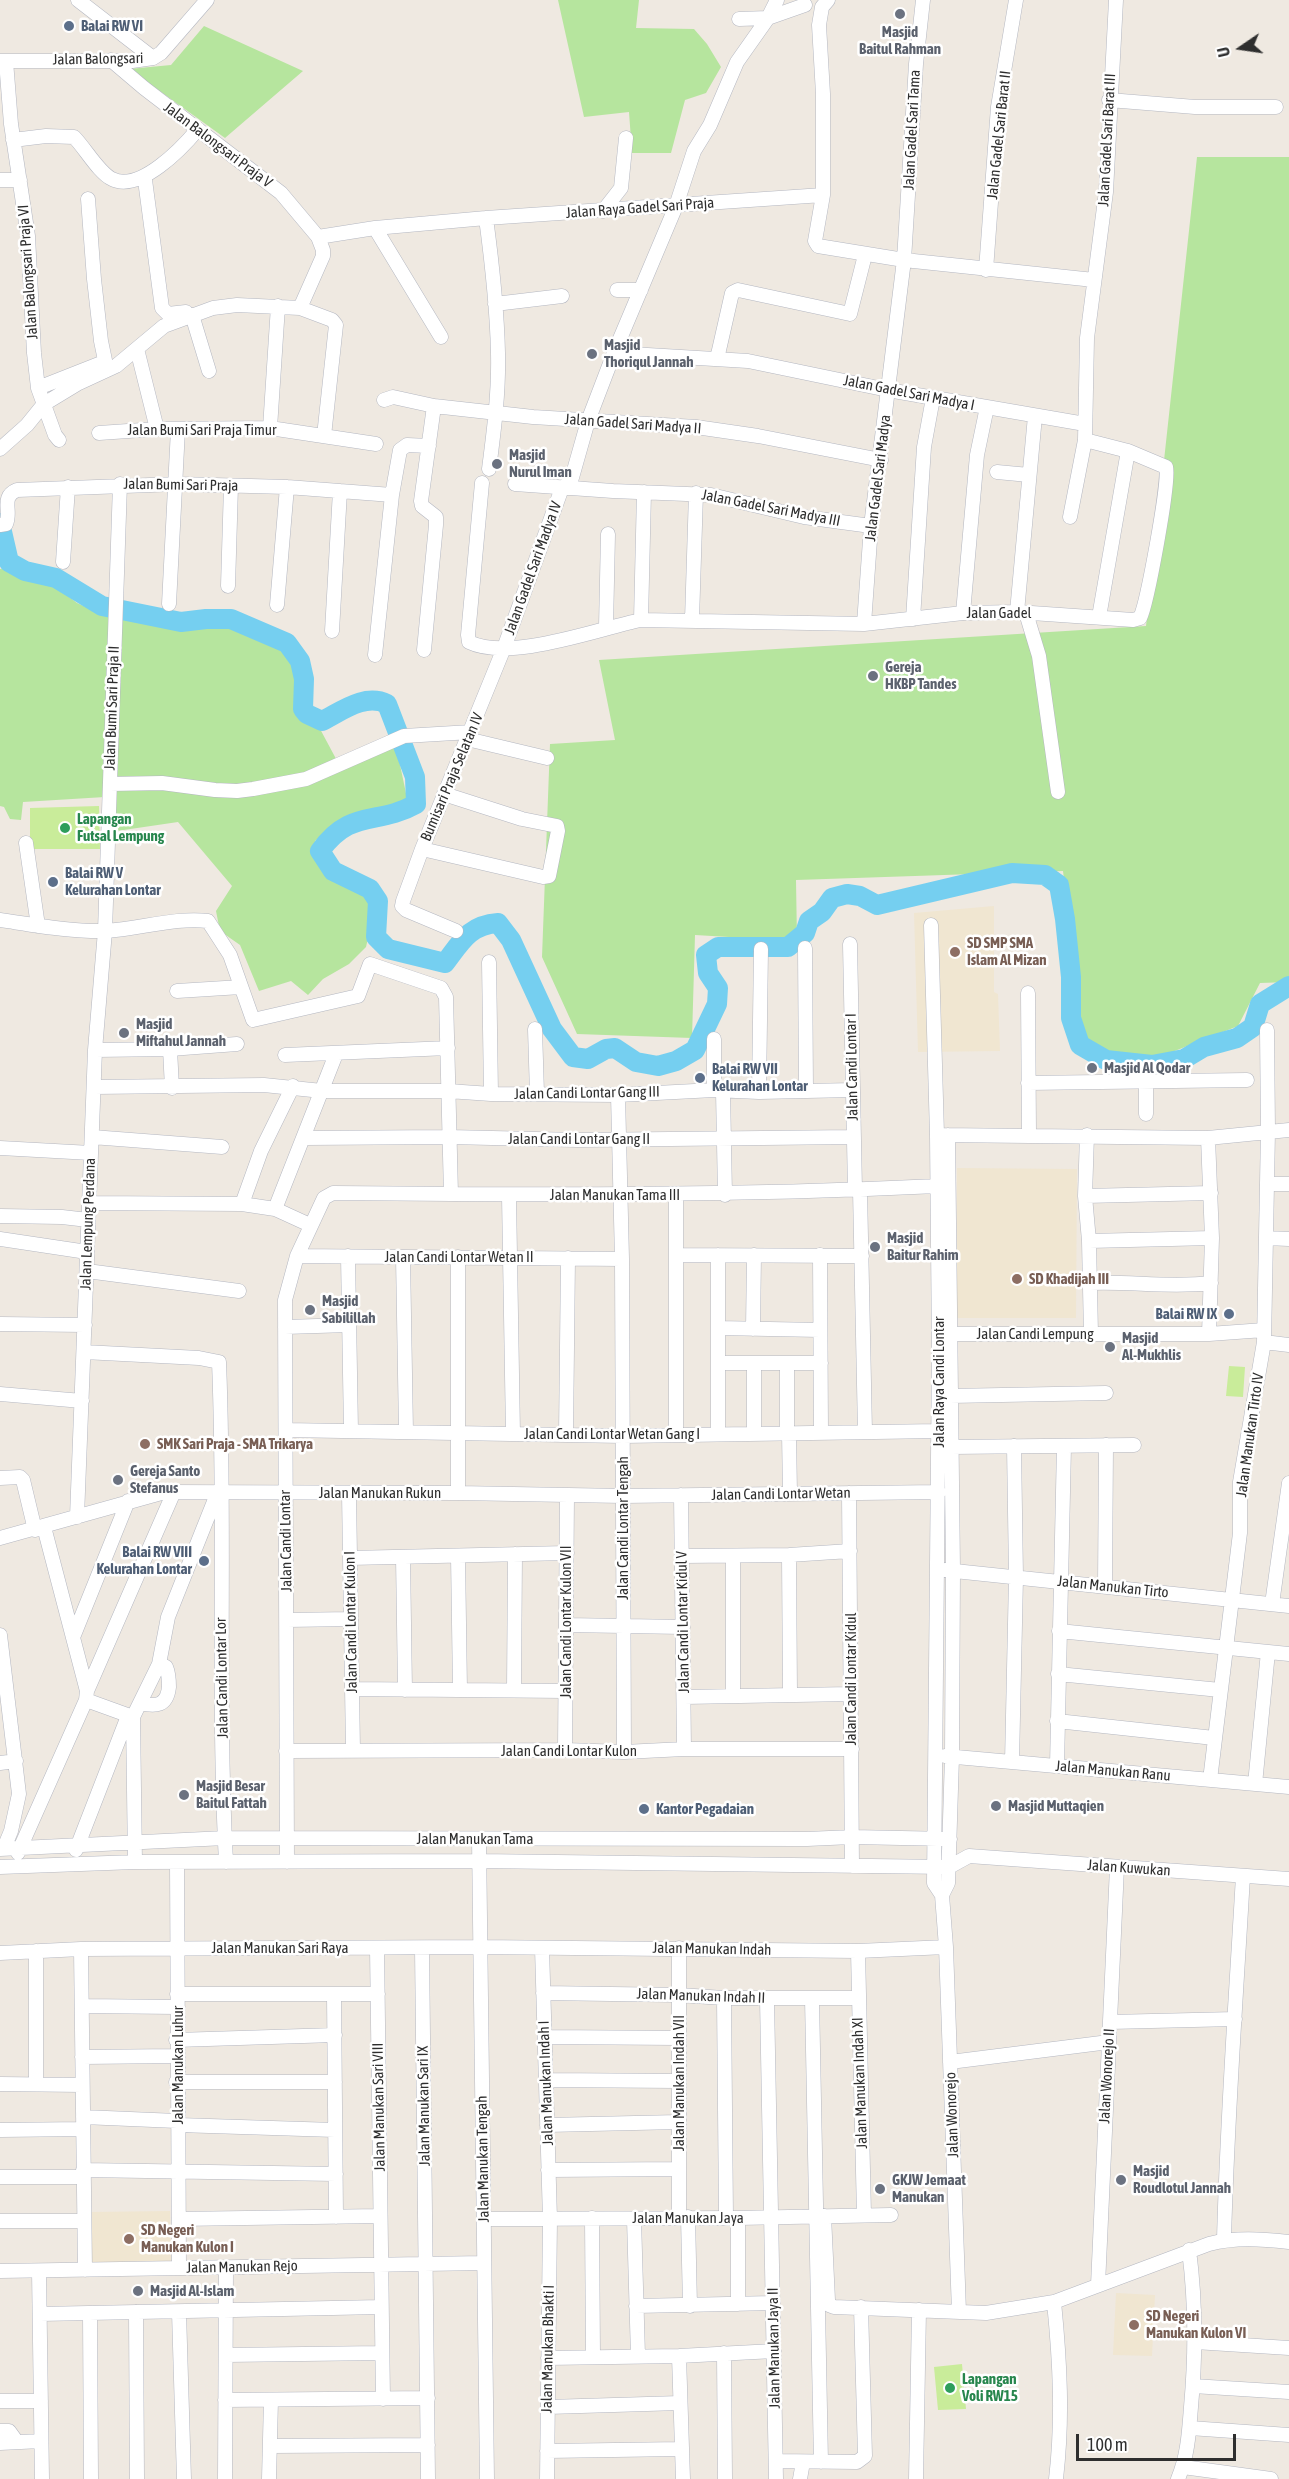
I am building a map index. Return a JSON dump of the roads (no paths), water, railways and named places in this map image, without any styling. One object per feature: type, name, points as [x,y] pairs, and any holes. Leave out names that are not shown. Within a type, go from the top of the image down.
[{"type":"street","points":[[78,0],[153,58]]},
{"type":"street","name":"Jalan Balongsari","points":[[3,61],[153,58],[161,53],[207,0]]},
{"type":"street","name":"Jalan Gadel Sari Madya IV","points":[[777,0],[768,18],[730,75],[710,125],[694,151],[676,206],[588,421],[571,481],[562,488],[504,648],[556,641],[641,620],[864,624]]},
{"type":"street","name":"Jalan Gadel Sari Tama","points":[[904,260],[916,64],[923,0]]},
{"type":"street","name":"Jalan Gadel Sari Barat II","points":[[986,270],[998,107],[1016,0]]},
{"type":"street","name":"Jalan Gadel Sari Barat III","points":[[1085,424],[1087,338],[1106,192],[1116,0]]},
{"type":"street","points":[[739,19],[768,18],[803,3],[825,4],[819,26],[823,94],[823,195],[816,244],[821,247],[865,255],[1094,280]]},
{"type":"street","name":"Jalan Balongsari Praja V","points":[[111,60],[281,193],[318,237]]},
{"type":"street","name":"Jalan Balongsari Praja VI","points":[[3,61],[6,124],[14,140],[28,236],[34,353],[41,396]]},
{"type":"street","points":[[1110,100],[1196,107],[1276,107]]},
{"type":"street","points":[[14,140],[46,136],[75,137],[111,179],[122,181],[144,176],[162,166],[198,129]]},
{"type":"street","points":[[603,211],[620,192],[626,138]]},
{"type":"street","points":[[0,180],[20,180]]},
{"type":"street","points":[[145,180],[162,308],[168,314],[196,313],[237,305],[278,306],[300,308],[332,320],[336,325],[324,436]]},
{"type":"street","name":"Jalan Raya Gadel Sari Praja","points":[[318,237],[375,228],[486,218],[823,195]]},
{"type":"street","points":[[88,199],[94,279],[106,366]]},
{"type":"street","points":[[486,218],[498,354],[496,413],[489,469]]},
{"type":"street","points":[[375,228],[441,337]]},
{"type":"street","points":[[300,308],[323,256],[324,250],[318,237]]},
{"type":"street","points":[[717,359],[732,293],[738,290],[850,314],[865,255]]},
{"type":"street","name":"Jalan Gadel Sari Madya","points":[[864,624],[871,526],[904,260]]},
{"type":"street","points":[[617,290],[641,290]]},
{"type":"street","points":[[495,304],[561,296]]},
{"type":"street","points":[[270,428],[278,306]]},
{"type":"street","points":[[0,449],[27,425],[41,396],[106,366],[137,349],[164,326],[196,313]]},
{"type":"street","points":[[196,313],[209,371]]},
{"type":"street","points":[[137,349],[157,429]]},
{"type":"street","name":"Jalan Gadel Sari Madya I","points":[[614,353],[748,361],[888,390],[1085,424]]},
{"type":"street","points":[[41,396],[55,435],[60,440]]},
{"type":"street","name":"Jalan Gadel Sari Madya II","points":[[384,400],[393,397],[434,406],[496,413],[696,427],[758,436],[881,460]]},
{"type":"street","points":[[913,620],[924,447],[933,398]]},
{"type":"street","points":[[424,650],[436,517],[422,506],[421,501],[434,406]]},
{"type":"street","points":[[963,613],[976,456],[987,407]]},
{"type":"street","points":[[1035,416],[1021,612],[1039,656],[1058,792]]},
{"type":"street","points":[[1070,517],[1086,440],[1085,424]]},
{"type":"street","name":"Jalan Bumi Sari Praja Timur","points":[[99,433],[157,429],[270,428],[376,444]]},
{"type":"street","points":[[169,604],[177,484],[178,429]]},
{"type":"street","points":[[1086,440],[1128,451],[1099,617]]},
{"type":"street","points":[[375,655],[392,495],[400,450],[407,445],[429,446]]},
{"type":"street","name":"Jalan Gadel","points":[[864,624],[963,613],[1021,612],[1134,620],[1142,616],[1166,484],[1166,467],[1128,451]]},
{"type":"street","points":[[997,472],[1029,475]]},
{"type":"street","points":[[482,483],[469,642],[476,646],[504,648]]},
{"type":"street","name":"Jalan Bumi Sari Praja","points":[[2,525],[8,520],[6,499],[14,490],[120,484],[177,484],[287,487],[392,495]]},
{"type":"street","name":"Jalan Bumi Sari Praja II","points":[[105,931],[120,484]]},
{"type":"street","name":"Jalan Gadel Sari Madya III","points":[[515,484],[696,493],[745,501],[804,517],[871,526]]},
{"type":"street","points":[[228,586],[231,486]]},
{"type":"street","points":[[277,605],[287,487]]},
{"type":"street","points":[[63,562],[68,488]]},
{"type":"street","points":[[332,632],[340,491]]},
{"type":"street","points":[[641,620],[644,492]]},
{"type":"street","points":[[692,620],[696,493]]},
{"type":"street","points":[[606,627],[608,534]]},
{"type":"street","name":"Bumisari Praja Selatan IV","points":[[456,931],[402,906],[422,849],[504,648]]},
{"type":"street","points":[[110,784],[162,783],[237,791],[260,788],[306,779],[398,738],[469,735],[547,758]]},
{"type":"street","points":[[422,849],[547,877],[558,831],[557,826],[522,819],[444,794]]},
{"type":"street","points":[[26,843],[38,926]]},
{"type":"street","points":[[0,920],[38,926],[105,931],[191,920],[208,921],[230,955],[253,1020],[358,996],[370,964],[444,990],[448,1048],[451,1194]]},
{"type":"street","name":"Jalan Raya Candi Lontar","points":[[931,925],[942,1135],[946,1394],[951,1447],[950,1839]]},
{"type":"street","name":"Jalan Lempung Perdana","points":[[77,1517],[95,1050],[105,931]]},
{"type":"street","name":"Jalan Candi Lontar I","points":[[850,944],[854,1137],[862,1256],[866,1432]]},
{"type":"street","points":[[805,948],[806,1091]]},
{"type":"street","points":[[759,1092],[761,949]]},
{"type":"street","points":[[489,962],[491,1094]]},
{"type":"street","points":[[177,991],[241,987]]},
{"type":"street","points":[[1028,993],[1029,1134]]},
{"type":"street","points":[[535,1029],[537,1094]]},
{"type":"street","name":"Jalan Manukan Tirto IV","points":[[1210,1780],[1240,1533],[1240,1482],[1264,1336],[1268,1131],[1266,1030]]},
{"type":"street","points":[[714,1039],[723,1138],[724,1195]]},
{"type":"street","points":[[95,1050],[170,1049],[237,1044]]},
{"type":"street","points":[[285,1055],[448,1048]]},
{"type":"street","points":[[170,1049],[172,1088]]},
{"type":"street","points":[[275,1209],[336,1054]]},
{"type":"street","points":[[1028,1083],[1247,1080]]},
{"type":"street","points":[[1146,1081],[1146,1113]]},
{"type":"street","points":[[243,1204],[261,1151],[293,1086]]},
{"type":"street","name":"Jalan Candi Lontar Gang III","points":[[94,1087],[293,1086],[322,1091],[618,1095],[718,1090],[759,1092],[853,1090]]},
{"type":"street","name":"Jalan Candi Lontar Tengah","points":[[618,1095],[622,1259],[624,1752]]},
{"type":"street","points":[[942,1135],[1029,1134],[1208,1138],[1289,1130]]},
{"type":"street","name":"Jalan Raya Candi Lontar","points":[[942,1135],[937,1186],[943,1207]]},
{"type":"street","points":[[1087,1135],[1085,1196],[1089,1241],[1091,1334]]},
{"type":"street","points":[[92,1137],[222,1147]]},
{"type":"street","name":"Jalan Candi Lontar Gang II","points":[[304,1138],[449,1137],[525,1140],[854,1137]]},
{"type":"street","points":[[1208,1138],[1212,1193],[1209,1334]]},
{"type":"street","points":[[0,1148],[91,1153]]},
{"type":"street","points":[[1267,1184],[1289,1184]]},
{"type":"street","name":"Jalan Manukan Tama III","points":[[310,1225],[324,1198],[333,1193],[509,1196],[724,1195],[937,1186]]},
{"type":"street","points":[[1085,1196],[1212,1193]]},
{"type":"street","points":[[676,1195],[676,1435]]},
{"type":"street","points":[[509,1196],[513,1434]]},
{"type":"street","points":[[89,1203],[243,1204],[275,1209],[310,1225]]},
{"type":"street","points":[[0,1216],[62,1217],[88,1220]]},
{"type":"street","name":"Jalan Candi Lontar","points":[[287,1862],[285,1300],[297,1256],[310,1225]]},
{"type":"street","points":[[1089,1241],[1212,1238]]},
{"type":"street","points":[[1266,1238],[1289,1239]]},
{"type":"street","points":[[0,1239],[87,1252]]},
{"type":"street","points":[[676,1255],[862,1256]]},
{"type":"street","points":[[718,1255],[718,1434]]},
{"type":"street","points":[[753,1329],[754,1255]]},
{"type":"street","points":[[820,1255],[821,1433]]},
{"type":"street","name":"Jalan Candi Lontar Wetan II","points":[[297,1256],[622,1259]]},
{"type":"street","points":[[348,1256],[351,1431]]},
{"type":"street","points":[[403,1257],[406,1432]]},
{"type":"street","points":[[458,1257],[458,1493]]},
{"type":"street","points":[[566,1435],[568,1258]]},
{"type":"street","points":[[87,1271],[239,1291]]},
{"type":"street","points":[[1089,1282],[1120,1281],[1180,1286],[1211,1283]]},
{"type":"street","name":"Jalan Raya Candi Lontar","points":[[944,1302],[951,1334],[945,1358]]},
{"type":"street","points":[[0,1324],[85,1325]]},
{"type":"street","points":[[285,1327],[349,1325]]},
{"type":"street","points":[[718,1328],[820,1330]]},
{"type":"street","name":"Jalan Candi Lempung","points":[[951,1334],[1209,1334],[1264,1336],[1289,1345]]},
{"type":"street","name":"Jalan Candi Lontar Lor","points":[[84,1352],[176,1356],[219,1362],[220,1629],[226,1862]]},
{"type":"street","points":[[718,1363],[821,1363]]},
{"type":"street","points":[[754,1363],[754,1434]]},
{"type":"street","points":[[787,1363],[790,1494]]},
{"type":"street","points":[[0,1394],[82,1401]]},
{"type":"street","points":[[946,1394],[1106,1394]]},
{"type":"street","name":"Jalan Raya Candi Lontar","points":[[935,1839],[938,1431],[946,1394]]},
{"type":"street","name":"Jalan Candi Lontar Wetan Gang I","points":[[286,1430],[623,1436],[938,1431]]},
{"type":"street","points":[[1105,1586],[1106,1445]]},
{"type":"street","points":[[951,1447],[1134,1445]]},
{"type":"street","points":[[1012,1762],[1016,1577],[1014,1446]]},
{"type":"street","points":[[1057,1766],[1059,1581],[1064,1446]]},
{"type":"street","points":[[0,1478],[20,1477],[23,1480],[74,1635],[87,1696]]},
{"type":"street","points":[[1272,1604],[1289,1483]]},
{"type":"street","name":"Jalan Manukan Rukun","points":[[0,1538],[165,1492],[173,1494],[458,1493],[623,1496]]},
{"type":"street","name":"Jalan Candi Lontar Wetan","points":[[623,1496],[939,1492]]},
{"type":"street","name":"Jalan Candi Lontar Kulon I","points":[[349,1493],[354,1751]]},
{"type":"street","name":"Jalan Candi Lontar Kidul","points":[[849,1493],[852,1866]]},
{"type":"street","points":[[5,1867],[21,1847],[173,1494]]},
{"type":"street","points":[[73,1864],[77,1844],[131,1717],[159,1664],[168,1617],[219,1494]]},
{"type":"street","name":"Jalan Candi Lontar Kulon VII","points":[[565,1750],[567,1495]]},
{"type":"street","name":"Jalan Candi Lontar Kidul V","points":[[681,1496],[684,1749]]},
{"type":"street","points":[[74,1635],[128,1501]]},
{"type":"street","points":[[682,1556],[789,1555],[850,1551]]},
{"type":"street","points":[[350,1558],[567,1553]]},
{"type":"street","points":[[514,1690],[515,1554]]},
{"type":"street","points":[[789,1555],[790,1695]]},
{"type":"street","points":[[458,1556],[460,1690]]},
{"type":"street","points":[[733,1556],[733,1696]]},
{"type":"street","points":[[403,1557],[405,1690]]},
{"type":"street","name":"Jalan Manukan Tirto","points":[[936,1570],[1289,1606]]},
{"type":"street","points":[[287,1620],[351,1619]]},
{"type":"street","points":[[566,1625],[683,1627]]},
{"type":"street","points":[[1059,1630],[1289,1654]]},
{"type":"street","points":[[0,1635],[4,1697],[16,1761],[19,1802],[11,1831],[2,1849]]},
{"type":"street","points":[[1255,1784],[1268,1652]]},
{"type":"street","points":[[140,1703],[156,1706],[167,1700],[169,1673],[166,1667],[159,1664]]},
{"type":"street","points":[[1058,1674],[1220,1690]]},
{"type":"street","points":[[352,1689],[566,1690]]},
{"type":"street","points":[[684,1697],[852,1694]]},
{"type":"street","points":[[87,1696],[131,1717]]},
{"type":"street","points":[[131,1717],[135,1862]]},
{"type":"street","points":[[1057,1721],[1214,1738]]},
{"type":"street","name":"Jalan Candi Lontar Kulon","points":[[286,1751],[565,1750],[624,1752],[684,1749],[852,1749]]},
{"type":"street","name":"Jalan Manukan Ranu","points":[[937,1756],[1289,1787]]},
{"type":"street","points":[[0,1763],[16,1761]]},
{"type":"street","name":"Jalan Manukan Tama","points":[[2,1849],[225,1838],[807,1839],[852,1837],[950,1839]]},
{"type":"street","name":"Jalan Manukan Tengah","points":[[479,1839],[487,2479]]},
{"type":"street","name":"Jalan Wonorejo","points":[[935,1839],[934,1883],[942,1895],[946,1947],[960,2312]]},
{"type":"street","points":[[949,1867],[969,1856],[950,1839]]},
{"type":"street","name":"Jalan Wonorejo","points":[[942,1895],[948,1883],[950,1839]]},
{"type":"street","name":"Jalan Kuwukan","points":[[969,1856],[1289,1879]]},
{"type":"street","name":"Jalan Manukan Tama","points":[[5,1867],[135,1862],[478,1861],[949,1867]]},
{"type":"street","name":"Jalan Manukan Luhur","points":[[177,1862],[176,2082],[179,2268]]},
{"type":"street","name":"Jalan Wonorejo II","points":[[1098,2285],[1117,1867]]},
{"type":"street","points":[[1224,2240],[1229,2088],[1242,1876]]},
{"type":"street","name":"Jalan Manukan Sari Raya","points":[[0,1953],[81,1949],[479,1947]]},
{"type":"street","name":"Jalan Manukan Indah","points":[[479,1947],[858,1951],[946,1947]]},
{"type":"street","name":"Jalan Manukan Sari VIII","points":[[377,1948],[383,2399]]},
{"type":"street","name":"Jalan Manukan Sari IX","points":[[422,1948],[428,2479]]},
{"type":"street","name":"Jalan Manukan Indah I","points":[[542,1948],[550,2218]]},
{"type":"street","name":"Jalan Manukan Indah VII","points":[[679,1948],[679,2169],[690,2306]]},
{"type":"street","points":[[81,1949],[84,2270]]},
{"type":"street","points":[[36,1951],[36,2083]]},
{"type":"street","name":"Jalan Manukan Indah XI","points":[[858,1951],[864,2215]]},
{"type":"street","name":"Jalan Manukan Indah II","points":[[543,1993],[766,1999],[858,1998]]},
{"type":"street","points":[[334,1995],[336,2217]]},
{"type":"street","points":[[82,2006],[178,2000],[378,1995]]},
{"type":"street","points":[[724,1998],[732,2218],[738,2304]]},
{"type":"street","points":[[812,1998],[820,2216],[821,2462]]},
{"type":"street","name":"Jalan Manukan Jaya II","points":[[766,1999],[776,2479]]},
{"type":"street","points":[[1110,2022],[1235,2019]]},
{"type":"street","points":[[176,2040],[335,2035]]},
{"type":"street","points":[[545,2037],[679,2038]]},
{"type":"street","points":[[950,2062],[1109,2042]]},
{"type":"street","points":[[82,2057],[176,2056]]},
{"type":"street","points":[[546,2080],[679,2080]]},
{"type":"street","points":[[176,2082],[335,2082]]},
{"type":"street","points":[[0,2084],[82,2085]]},
{"type":"street","points":[[547,2125],[679,2122]]},
{"type":"street","points":[[0,2130],[83,2123],[178,2123],[335,2130]]},
{"type":"street","points":[[548,2170],[679,2169]]},
{"type":"street","points":[[0,2177],[179,2171],[336,2174]]},
{"type":"street","name":"Jalan Manukan Jaya","points":[[484,2219],[772,2218],[891,2215]]},
{"type":"street","points":[[179,2219],[380,2216]]},
{"type":"street","points":[[820,2216],[828,2303],[832,2307],[986,2313],[1054,2302],[1189,2250],[1224,2240],[1289,2242]]},
{"type":"street","name":"Jalan Manukan Bhakti I","points":[[547,2479],[550,2218]]},
{"type":"street","points":[[592,2218],[593,2356]]},
{"type":"street","points":[[634,2219],[638,2356]]},
{"type":"street","points":[[0,2221],[84,2222]]},
{"type":"street","points":[[1189,2250],[1196,2304],[1195,2342],[1188,2451],[1180,2473],[1271,2479]]},
{"type":"street","name":"Jalan Manukan Rejo","points":[[0,2271],[484,2263]]},
{"type":"street","points":[[225,2479],[226,2268]]},
{"type":"street","points":[[39,2271],[42,2479]]},
{"type":"street","points":[[1054,2302],[1061,2393],[1056,2479]]},
{"type":"street","points":[[636,2306],[773,2303]]},
{"type":"street","points":[[40,2314],[381,2307]]},
{"type":"street","points":[[776,2461],[857,2463],[865,2457],[861,2307]]},
{"type":"street","points":[[916,2479],[919,2310]]},
{"type":"street","points":[[136,2312],[137,2479]]},
{"type":"street","points":[[179,2312],[184,2479]]},
{"type":"street","points":[[90,2313],[91,2479]]},
{"type":"street","points":[[1195,2342],[1289,2348]]},
{"type":"street","points":[[548,2358],[679,2356],[774,2351]]},
{"type":"street","points":[[226,2355],[381,2353]]},
{"type":"street","points":[[724,2353],[725,2479]]},
{"type":"street","points":[[679,2356],[682,2479]]},
{"type":"street","points":[[1193,2386],[1289,2392]]},
{"type":"street","points":[[225,2400],[428,2398]]},
{"type":"street","points":[[269,2479],[271,2400]]},
{"type":"street","points":[[0,2401],[41,2401]]},
{"type":"street","points":[[548,2407],[680,2403]]},
{"type":"street","points":[[1190,2428],[1289,2435]]},
{"type":"street","points":[[0,2431],[9,2431],[17,2442]]},
{"type":"street","points":[[0,2443],[41,2441]]},
{"type":"street","points":[[270,2446],[428,2445]]},
{"type":"street","points":[[547,2451],[681,2449]]},
{"type":"street","points":[[800,2479],[803,2462]]},
{"type":"waterway","points":[[0,523],[9,562],[25,571],[56,578],[102,606],[181,622],[231,619],[287,643],[300,661],[304,679],[303,709],[307,714],[322,721],[362,702],[379,701],[387,704],[415,777],[416,804],[389,815],[354,823],[331,838],[320,851],[333,871],[370,889],[378,901],[376,937],[388,949],[445,963],[473,931],[488,924],[498,923],[511,940],[552,1029],[573,1057],[588,1059],[606,1049],[615,1048],[636,1062],[658,1066],[676,1061],[695,1050],[717,1004],[718,988],[708,973],[706,955],[718,947],[788,947],[805,933],[809,921],[822,912],[832,898],[847,894],[860,896],[877,905],[1012,873],[1045,875],[1059,885],[1071,977],[1071,1018],[1080,1045],[1106,1060],[1152,1065],[1184,1059],[1204,1047],[1237,1038],[1253,1027],[1260,1004],[1289,986]]},
{"type":"place","name":"Masjid Baitul Rahman","points":[[900,14]]},
{"type":"place","name":"Balai RW VI","points":[[69,26]]},
{"type":"place","name":"Masjid Thoriqul Jannah","points":[[592,354]]},
{"type":"place","name":"Masjid Nurul Iman","points":[[497,464]]},
{"type":"place","name":"Gereja HKBP Tandes","points":[[873,676]]},
{"type":"place","name":"Lapangan Futsal Lempung","points":[[65,828]]},
{"type":"place","name":"Balai RW V Kelurahan Lontar","points":[[53,882]]},
{"type":"place","name":"SD SMP SMA Islam Al Mizan","points":[[955,952]]},
{"type":"place","name":"Masjid Miftahul Jannah","points":[[124,1033]]},
{"type":"place","name":"Masjid Al Qodar","points":[[1092,1068]]},
{"type":"place","name":"Balai RW VII Kelurahan Lontar","points":[[700,1078]]},
{"type":"place","name":"Masjid Baitur Rahim","points":[[875,1247]]},
{"type":"place","name":"SD Khadijah III","points":[[1017,1279]]},
{"type":"place","name":"Masjid Sabilillah","points":[[310,1310]]},
{"type":"place","name":"Balai RW IX","points":[[1229,1314]]},
{"type":"place","name":"Masjid Al-Mukhlis","points":[[1110,1347]]},
{"type":"place","name":"SMK Sari Praja - SMA Trikarya","points":[[145,1444]]},
{"type":"place","name":"Gereja Santo Stefanus","points":[[118,1480]]},
{"type":"place","name":"Balai RW VIII Kelurahan Lontar","points":[[204,1561]]},
{"type":"place","name":"Masjid Besar Baitul Fattah","points":[[184,1795]]},
{"type":"place","name":"Masjid Muttaqien","points":[[996,1806]]},
{"type":"place","name":"Kantor Pegadaian","points":[[644,1809]]},
{"type":"place","name":"Masjid Roudlotul Jannah","points":[[1121,2180]]},
{"type":"place","name":"GKJW Jemaat Manukan","points":[[880,2189]]},
{"type":"place","name":"SD Negeri Manukan Kulon I","points":[[129,2239]]},
{"type":"place","name":"Masjid Al-Islam","points":[[138,2291]]},
{"type":"place","name":"SD Negeri Manukan Kulon VI","points":[[1134,2325]]},
{"type":"place","name":"Lapangan Voli RW15","points":[[950,2388]]}]
